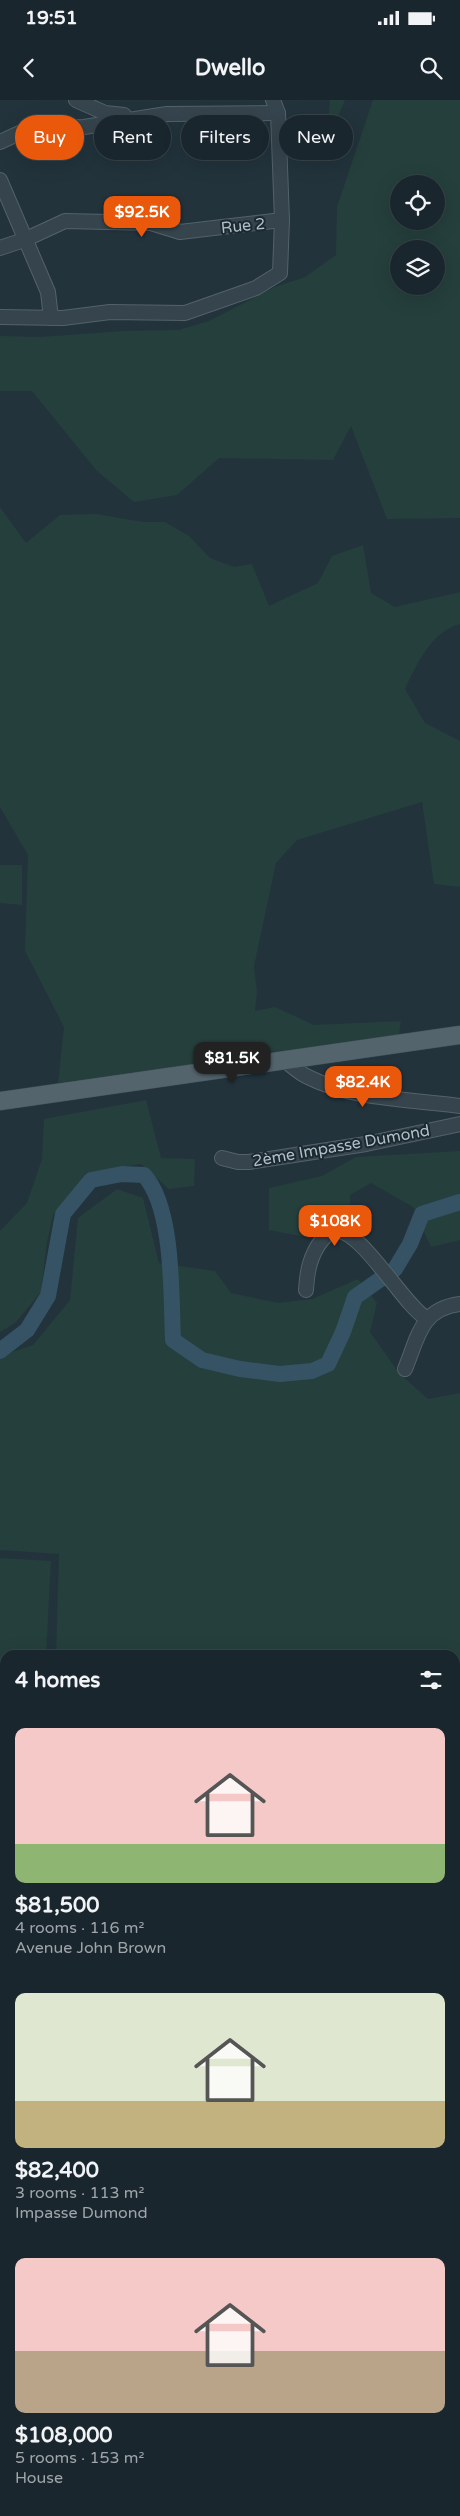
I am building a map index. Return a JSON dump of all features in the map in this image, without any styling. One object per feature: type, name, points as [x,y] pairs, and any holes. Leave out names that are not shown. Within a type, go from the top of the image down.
[{"type":"main road","points":[[0,1101],[460,1035]]},
{"type":"street","points":[[76,100],[105,113],[124,115]]},
{"type":"street","points":[[0,317],[51,318],[110,312],[185,313],[256,288],[280,273],[282,220],[276,107],[159,115]]},
{"type":"street","points":[[0,142],[26,130],[94,125]]},
{"type":"street","points":[[0,180],[24,240],[48,292],[51,318]]},
{"type":"street","name":"Rue 2","points":[[0,248],[24,240],[65,221],[151,224],[180,232],[282,220]]},
{"type":"street","points":[[284,1060],[306,1076],[340,1088],[378,1097],[460,1106]]},
{"type":"street","name":"2ème Impasse Dumond","points":[[222,1158],[238,1162],[249,1162],[371,1143],[460,1124]]},
{"type":"street","points":[[306,1290],[307,1272],[314,1252],[325,1236],[334,1231],[342,1232],[362,1245],[414,1309],[426,1318]]},
{"type":"street","points":[[405,1369],[426,1318],[443,1308],[460,1304]]},
{"type":"green space","points":[[330,100],[345,100],[339,115],[328,115]]},
{"type":"green space","points":[[373,100],[460,100],[460,518],[387,519],[351,426],[333,460],[219,458],[177,495],[134,502],[97,471],[32,391],[0,391],[0,336],[39,337],[124,331],[179,330],[209,321],[275,287],[305,277],[336,255],[337,207]]},
{"type":"green space","points":[[0,507],[26,543],[60,515],[96,514],[143,522],[165,522],[189,536],[210,558],[234,567],[252,564],[269,606],[318,583],[332,556],[363,545],[371,593],[395,607],[460,592],[460,624],[450,628],[433,641],[420,660],[405,689],[425,723],[460,741],[460,887],[434,884],[422,802],[297,840],[276,863],[254,966],[257,992],[255,1011],[275,1007],[314,1025],[401,1021],[399,1035],[58,1083],[64,1027],[25,951],[28,855],[0,807]]},
{"type":"green space","points":[[0,865],[22,865],[22,905],[0,903]]},
{"type":"green space","points":[[146,1100],[161,1158],[195,1159],[194,1186],[169,1189],[141,1164],[86,1173],[53,1215],[47,1242],[41,1292],[15,1323],[0,1332],[0,1231],[27,1203],[42,1159],[44,1119]]},
{"type":"green space","points":[[460,1151],[460,1240],[431,1247],[413,1207],[371,1183],[350,1195],[351,1218],[310,1238],[269,1230],[269,1188],[322,1176],[356,1157]]},
{"type":"green space","points":[[117,1189],[143,1198],[159,1263],[215,1271],[231,1293],[278,1303],[312,1299],[358,1279],[377,1303],[370,1332],[399,1373],[428,1399],[460,1393],[460,1650],[56,1650],[59,1554],[0,1550],[0,1356],[33,1345],[70,1300],[78,1218]]},
{"type":"green space","points":[[0,1558],[51,1561],[46,1650],[0,1650]]},
{"type":"waterway","points":[[0,1351],[27,1330],[48,1296],[63,1214],[91,1180],[122,1174],[144,1175],[154,1190],[161,1209],[169,1253],[173,1340],[202,1360],[240,1369],[280,1374],[312,1371],[328,1364],[343,1332],[355,1297],[395,1269],[410,1244],[422,1214],[460,1202]]}]
